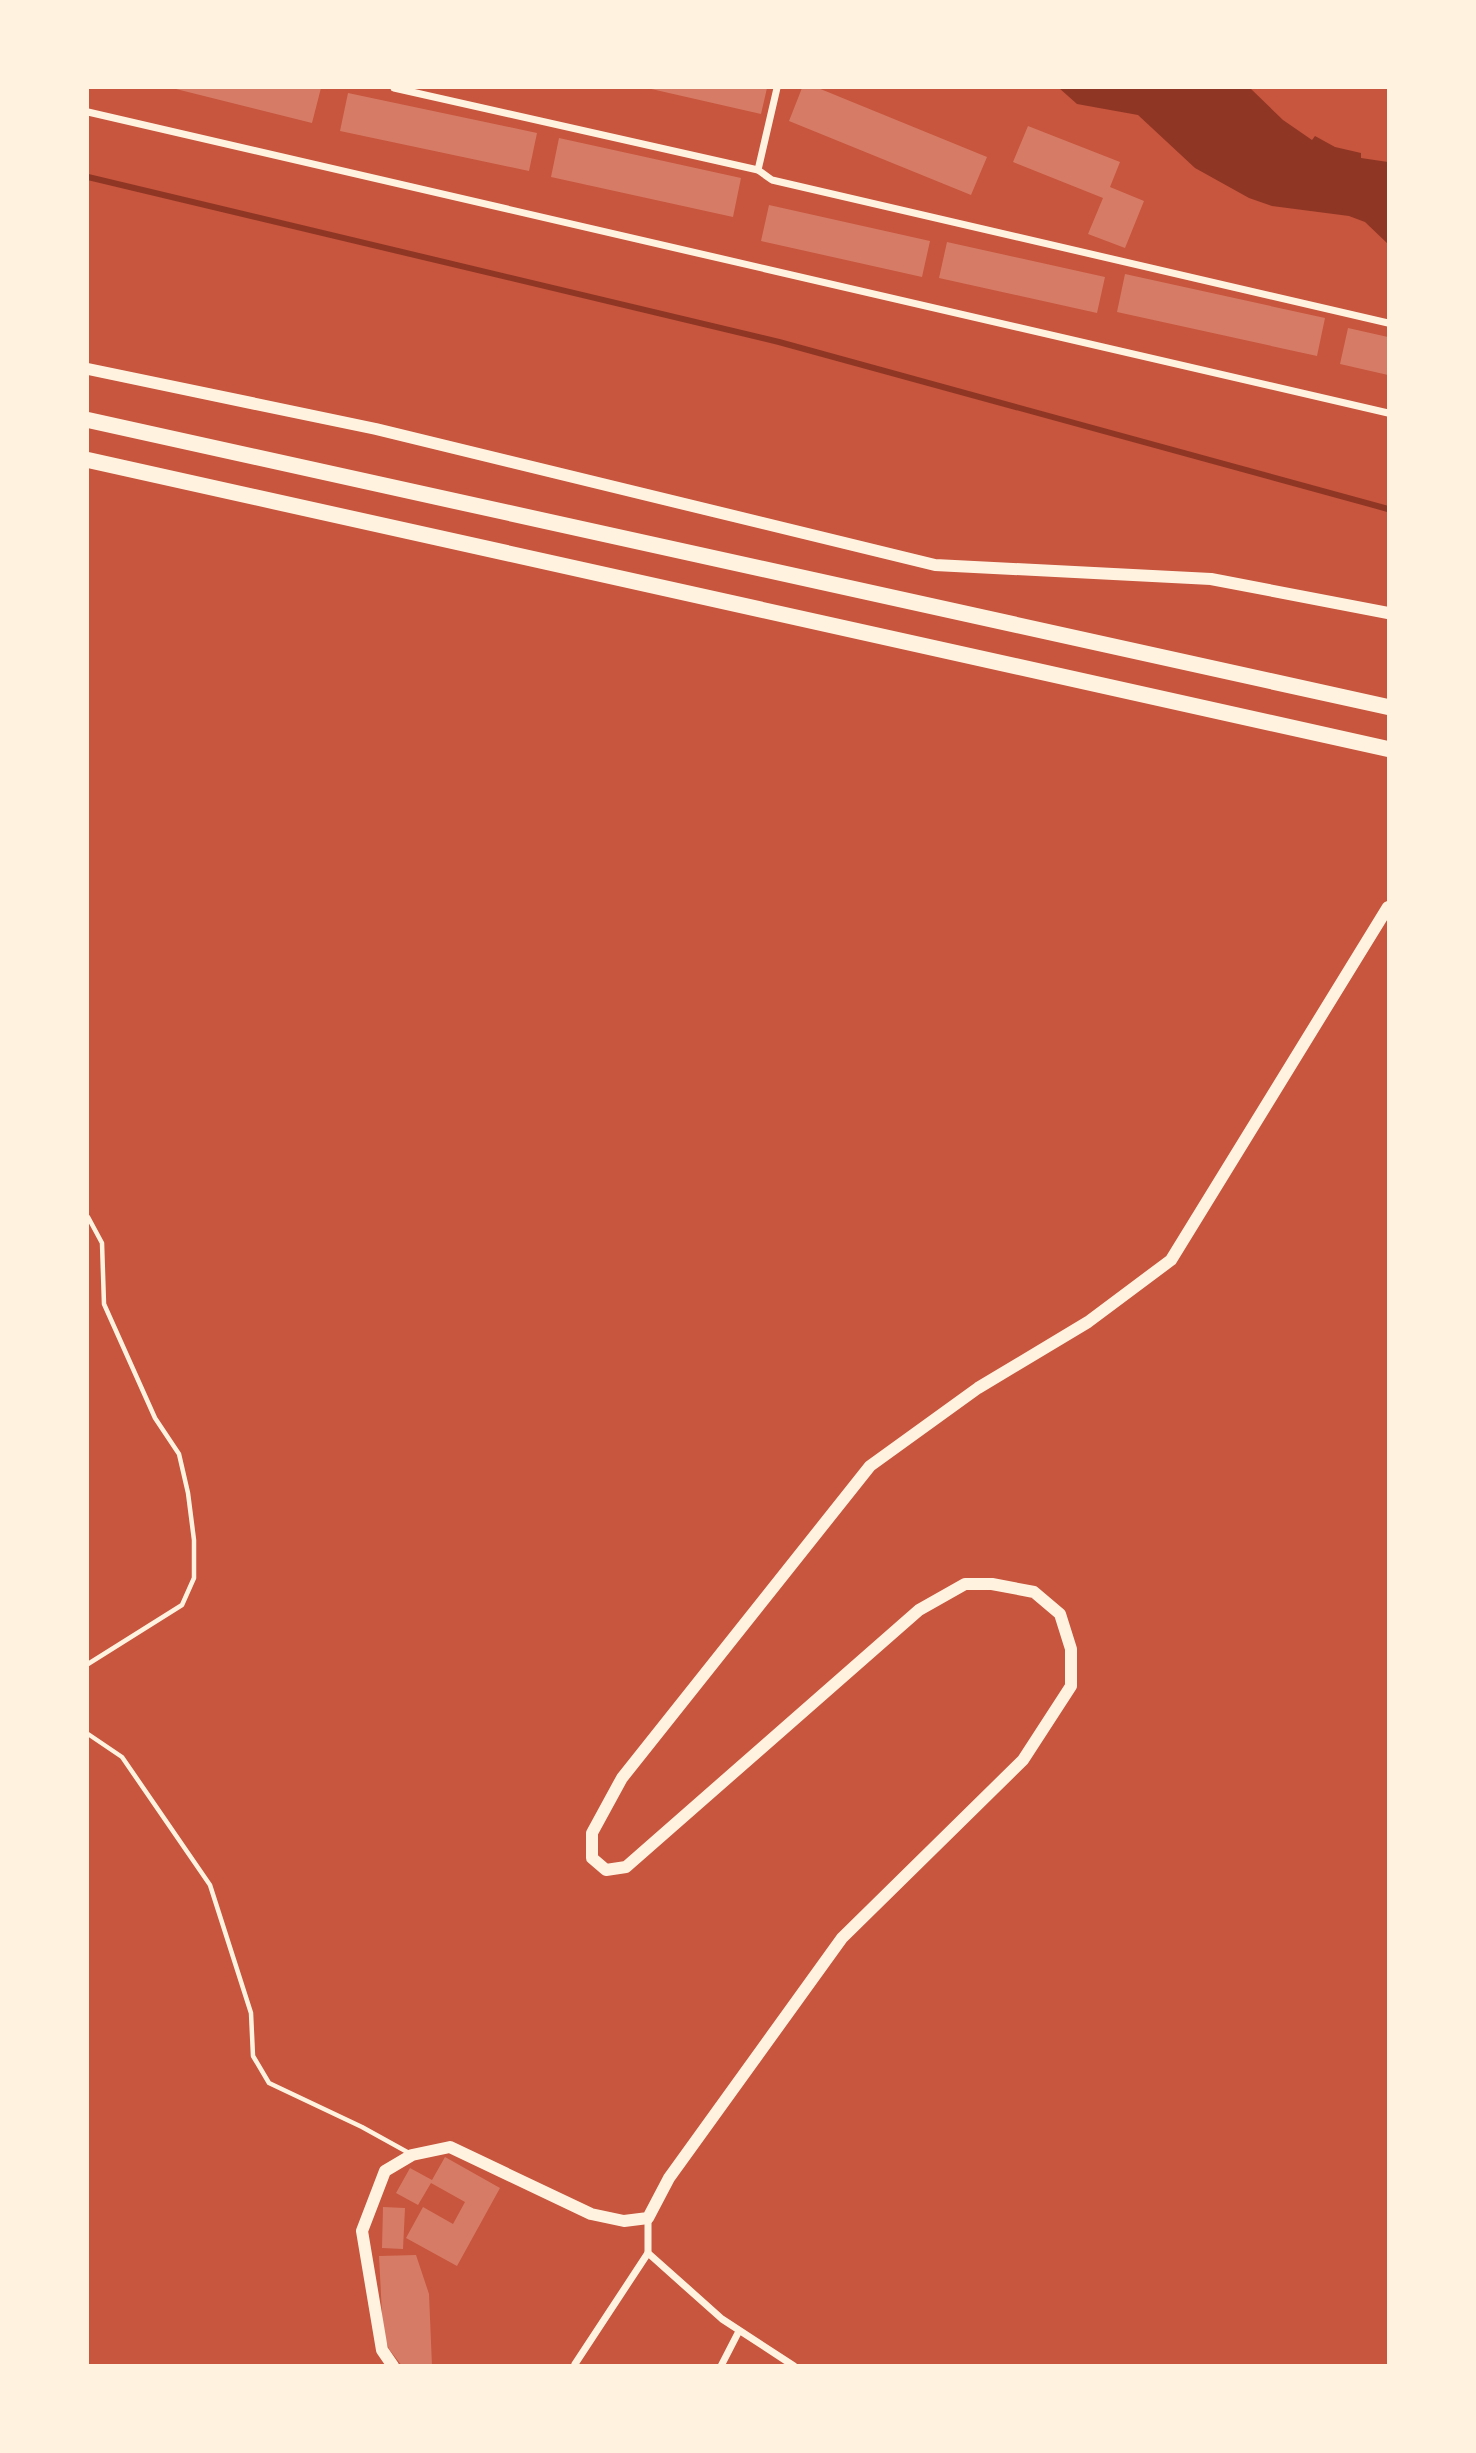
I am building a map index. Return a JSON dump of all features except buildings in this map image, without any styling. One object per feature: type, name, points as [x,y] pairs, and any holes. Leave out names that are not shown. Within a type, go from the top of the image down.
[{"type":"highway","points":[[88,420],[1388,707]]},
{"type":"highway","points":[[88,460],[1388,749]]},
{"type":"street","points":[[394,88],[758,170],[772,180],[1388,323]]},
{"type":"street","points":[[758,170],[777,88]]},
{"type":"street","points":[[88,112],[1388,413]]},
{"type":"street","points":[[88,369],[376,429],[935,565],[1211,579],[1388,612]]},
{"type":"street","points":[[575,2364],[648,2253],[648,2218],[669,2178],[842,1938],[1023,1760],[1071,1686],[1071,1649],[1060,1614],[1034,1592],[992,1584],[965,1584],[919,1610],[626,1867],[606,1870],[592,1858],[592,1833],[622,1778],[870,1466],[978,1388],[1088,1322],[1171,1260],[1388,907]]},
{"type":"street","points":[[393,2365],[382,2350],[362,2231],[385,2171],[412,2155],[450,2147],[591,2214],[624,2221],[648,2218]]},
{"type":"street","points":[[648,2253],[722,2319],[794,2365]]},
{"type":"street","points":[[721,2365],[739,2331]]},
{"type":"lane","points":[[88,1217],[102,1243],[104,1304],[155,1418],[179,1454],[188,1493],[194,1540],[194,1578],[182,1605],[88,1664]]},
{"type":"lane","points":[[88,1734],[122,1757],[210,1885],[251,2013],[253,2056],[269,2083],[362,2127],[412,2155]]},
{"type":"shaded area","points":[[1059,88],[1250,88],[1283,120],[1312,140],[1315,136],[1335,147],[1361,153],[1361,158],[1388,162],[1388,244],[1365,222],[1349,216],[1272,206],[1249,198],[1195,168],[1138,115],[1077,104]]},
{"type":"waterway","points":[[88,177],[779,342],[1388,509]]}]
